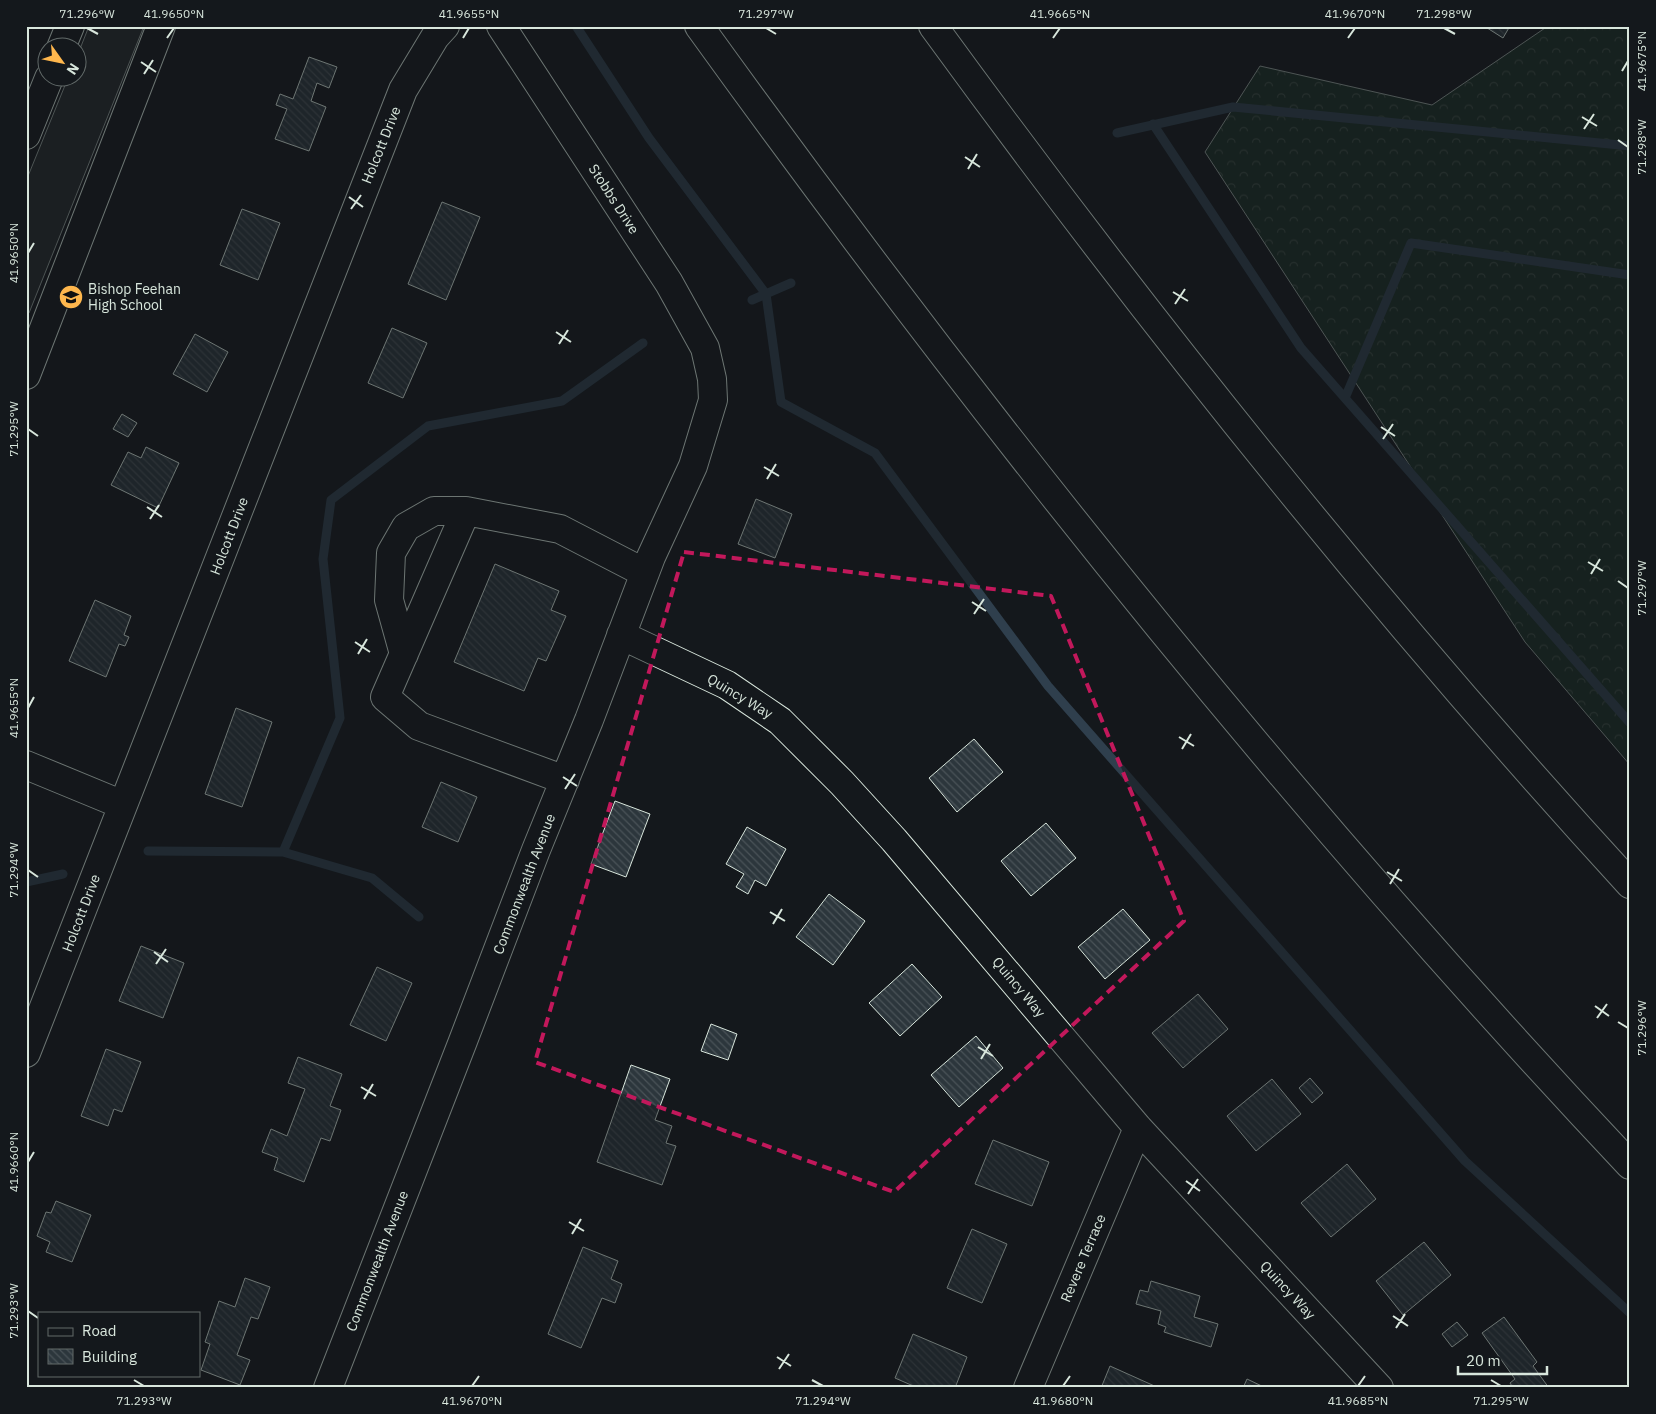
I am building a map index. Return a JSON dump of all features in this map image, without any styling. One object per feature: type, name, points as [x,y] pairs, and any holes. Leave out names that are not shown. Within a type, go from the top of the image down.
[{"type":"main road","points":[[65,38],[70,26]]},
{"type":"main road","points":[[26,375],[161,26]]},
{"type":"main road","name":"Holcott Drive","points":[[26,1053],[402,90],[435,37],[445,26]]},
{"type":"main road","name":"Stobbs Drive","points":[[501,26],[669,283],[704,348],[712,379]]},
{"type":"main road","points":[[699,26],[818,190],[947,361],[1153,621],[1396,907],[1630,1165]]},
{"type":"main road","points":[[934,26],[1055,191],[1210,391],[1413,636],[1630,884]]},
{"type":"main road","points":[[26,135],[45,88]]},
{"type":"main road","name":"Commonwealth Avenue","points":[[328,1388],[645,573],[693,466],[713,400],[712,379]]},
{"type":"main road","points":[[404,654],[390,600],[391,553],[406,527],[434,511],[466,511],[560,529],[645,573]]},
{"type":"main road","points":[[466,511],[385,697],[419,726],[565,780]]},
{"type":"main road","name":"Quincy Way","points":[[621,635],[727,685],[780,721],[842,783],[894,840],[1138,1128],[1379,1388]]},
{"type":"main road","points":[[26,765],[123,805]]},
{"type":"main road","name":"Revere Terrace","points":[[1028,1388],[1138,1128]]},
{"type":"highlighted area","points":[[684,552],[1051,596],[1184,921],[894,1192],[535,1062]]},
{"type":"green space","points":[[1548,26],[1630,26],[1630,765],[1525,642],[1205,152],[1260,66],[1432,105]]},
{"type":"shaded area","points":[[89,26],[144,26],[29,313],[26,312],[26,181],[64,88],[88,88],[88,38],[84,38]]},
{"type":"building","points":[[1484,26],[1510,26],[1503,38]]},
{"type":"building","points":[[309,57],[337,67],[329,88],[317,83],[311,101],[326,107],[309,151],[275,139],[287,109],[276,105],[280,94],[293,99]]},
{"type":"building","points":[[442,202],[480,217],[446,300],[408,284]]},
{"type":"building","points":[[242,209],[280,223],[258,280],[220,265]]},
{"type":"building","points":[[392,328],[427,343],[403,398],[368,383]]},
{"type":"building","points":[[195,334],[228,352],[207,392],[173,374]]},
{"type":"building","points":[[122,414],[137,423],[128,437],[113,429]]},
{"type":"building","points":[[146,447],[179,463],[158,508],[111,485],[128,452],[141,458]]},
{"type":"building","points":[[756,499],[792,514],[775,558],[738,544]]},
{"type":"building","points":[[495,564],[559,591],[551,610],[566,616],[546,661],[538,658],[524,691],[454,662]]},
{"type":"building","points":[[95,600],[131,616],[124,635],[129,637],[125,646],[119,644],[106,677],[69,661]]},
{"type":"building","points":[[236,708],[272,722],[242,807],[205,794]]},
{"type":"building","points":[[974,739],[1003,772],[957,812],[929,778]]},
{"type":"building","points":[[441,782],[477,797],[458,842],[422,827]]},
{"type":"building","points":[[615,801],[650,814],[626,877],[591,864]]},
{"type":"building","points":[[1046,823],[1076,858],[1031,896],[1001,861]]},
{"type":"building","points":[[747,827],[786,849],[766,886],[755,880],[748,894],[736,887],[744,874],[726,864]]},
{"type":"building","points":[[829,894],[865,921],[833,965],[796,937]]},
{"type":"building","points":[[1123,909],[1150,940],[1105,979],[1078,947]]},
{"type":"building","points":[[141,946],[184,963],[163,1018],[119,1001]]},
{"type":"building","points":[[912,964],[942,997],[900,1036],[869,1003]]},
{"type":"building","points":[[377,967],[412,983],[386,1041],[350,1025]]},
{"type":"building","points":[[1198,994],[1228,1029],[1183,1068],[1152,1033]]},
{"type":"building","points":[[711,1024],[737,1034],[728,1060],[701,1051]]},
{"type":"building","points":[[976,1036],[1003,1068],[959,1107],[931,1075]]},
{"type":"building","points":[[106,1049],[141,1062],[122,1112],[114,1109],[108,1126],[81,1116]]},
{"type":"building","points":[[298,1057],[342,1074],[330,1106],[341,1110],[330,1141],[321,1138],[304,1182],[274,1170],[278,1158],[262,1152],[271,1129],[287,1136],[305,1089],[288,1083]]},
{"type":"building","points":[[631,1065],[670,1079],[655,1120],[672,1126],[666,1143],[676,1146],[662,1185],[597,1162]]},
{"type":"building","points":[[1310,1078],[1323,1093],[1312,1103],[1299,1088]]},
{"type":"building","points":[[1272,1079],[1301,1114],[1256,1151],[1227,1116]]},
{"type":"building","points":[[993,1140],[1049,1162],[1032,1206],[975,1184]]},
{"type":"building","points":[[1347,1164],[1376,1199],[1331,1237],[1301,1203]]},
{"type":"building","points":[[56,1201],[91,1215],[72,1262],[46,1252],[50,1242],[37,1236],[46,1212],[51,1213]]},
{"type":"building","points":[[972,1229],[1007,1244],[982,1303],[947,1288]]},
{"type":"building","points":[[1424,1242],[1451,1275],[1403,1315],[1376,1281]]},
{"type":"building","points":[[583,1247],[618,1261],[611,1279],[622,1284],[615,1303],[602,1298],[581,1348],[548,1334]]},
{"type":"building","points":[[245,1278],[270,1287],[258,1319],[251,1317],[237,1355],[250,1360],[240,1385],[201,1370],[210,1344],[205,1342],[219,1301],[235,1307]]},
{"type":"building","points":[[1151,1281],[1200,1296],[1194,1317],[1218,1324],[1211,1347],[1164,1332],[1166,1327],[1158,1324],[1161,1311],[1136,1304],[1140,1290],[1148,1292]]},
{"type":"building","points":[[1504,1317],[1537,1362],[1533,1366],[1549,1388],[1513,1388],[1510,1383],[1515,1379],[1482,1333]]},
{"type":"building","points":[[1457,1322],[1468,1335],[1452,1347],[1442,1334]]},
{"type":"building","points":[[913,1334],[967,1357],[955,1388],[918,1388],[895,1378]]},
{"type":"building","points":[[1110,1366],[1159,1388],[1101,1388]]},
{"type":"building","points":[[1247,1379],[1266,1388],[1243,1388]]},
{"type":"waterway","points":[[576,26],[649,138],[766,294],[781,402],[875,453],[1048,686],[1465,1161],[1630,1313]]},
{"type":"waterway","points":[[1117,133],[1233,107],[1630,146]]},
{"type":"waterway","points":[[1153,124],[1301,348],[1630,723]]},
{"type":"waterway","points":[[1345,398],[1411,243],[1630,275]]},
{"type":"waterway","points":[[752,300],[791,283]]},
{"type":"waterway","points":[[148,851],[283,852],[340,718],[323,559],[331,500],[428,426],[562,401],[643,343]]},
{"type":"waterway","points":[[283,852],[372,878],[419,917]]},
{"type":"waterway","points":[[26,882],[63,874]]},
{"type":"place","name":"Bishop Feehan High School","points":[[71,297]]}]
